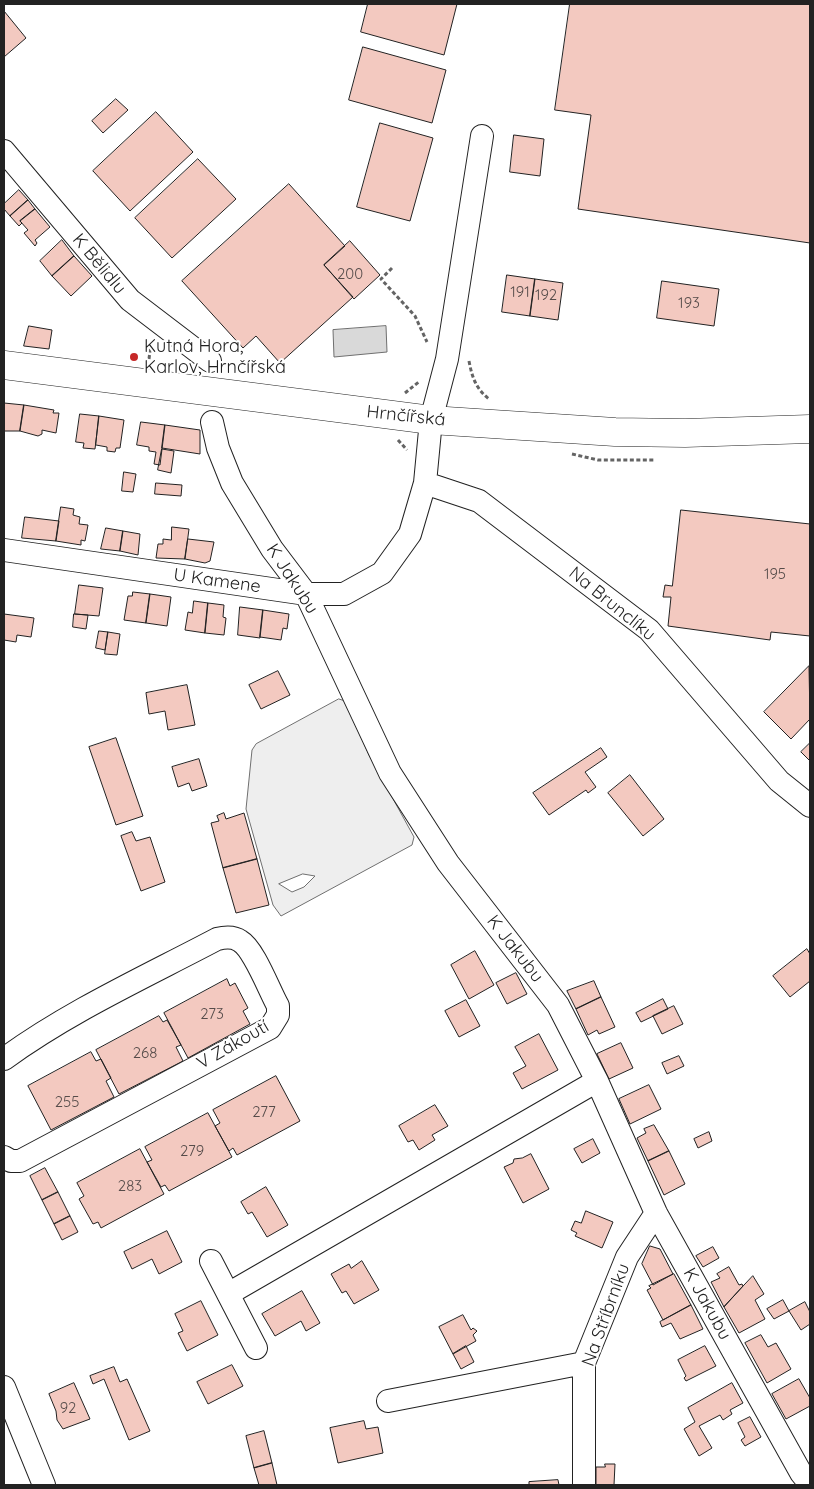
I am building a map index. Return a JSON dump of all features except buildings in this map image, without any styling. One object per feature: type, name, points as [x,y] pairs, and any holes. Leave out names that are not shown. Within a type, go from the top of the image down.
[{"type":"main road","name":"Hrnčířská","points":[[4,365],[431,420],[623,432],[694,433],[810,430]]},
{"type":"street","name":"U Kamene","points":[[4,550],[306,594],[344,594],[382,573],[410,534],[425,484],[431,420],[447,360],[482,136]]},
{"type":"street","name":"K Bělidlu","points":[[4,150],[130,300],[210,360]]},
{"type":"street","name":"K Jakubu","points":[[212,422],[218,448],[232,483],[272,549],[306,594],[390,774],[448,863],[558,1005],[596,1081],[656,1212],[801,1473],[810,1484]]},
{"type":"street","name":"Na Brunclíku","points":[[425,484],[478,501],[649,630],[779,781],[810,806]]},
{"type":"street","name":"V Zákoutí","points":[[4,1059],[34,1037],[83,1010],[217,939],[226,937],[234,938],[246,946],[278,1006],[278,1015],[270,1028],[20,1160],[11,1161],[4,1157]]},
{"type":"street","points":[[228,1294],[596,1081]]},
{"type":"street","name":"Na Stříbrníku","points":[[584,1485],[584,1363],[627,1257],[656,1212]]},
{"type":"street","points":[[211,1261],[256,1348]]},
{"type":"street","points":[[388,1401],[584,1363]]},
{"type":"street","points":[[4,1387],[44,1485]]},
{"type":"path","points":[[392,268],[381,279],[415,316],[423,330],[428,349]]},
{"type":"path","points":[[468,356],[472,377],[479,389],[492,400]]},
{"type":"path","points":[[141,358],[157,360]]},
{"type":"path","points":[[401,396],[421,380],[424,374]]},
{"type":"shaded area","points":[[386,326],[387,352],[334,357],[333,330]]},
{"type":"shaded area","points":[[339,699],[345,701],[369,755],[414,837],[412,845],[281,916],[273,905],[246,809],[252,750],[256,744]],"holes":[[[303,874],[315,876],[304,887],[292,892],[279,884]]]},
{"type":"place","name":"Kutná Hora, Karlov, Hrnčířská","points":[[134,357]]}]
